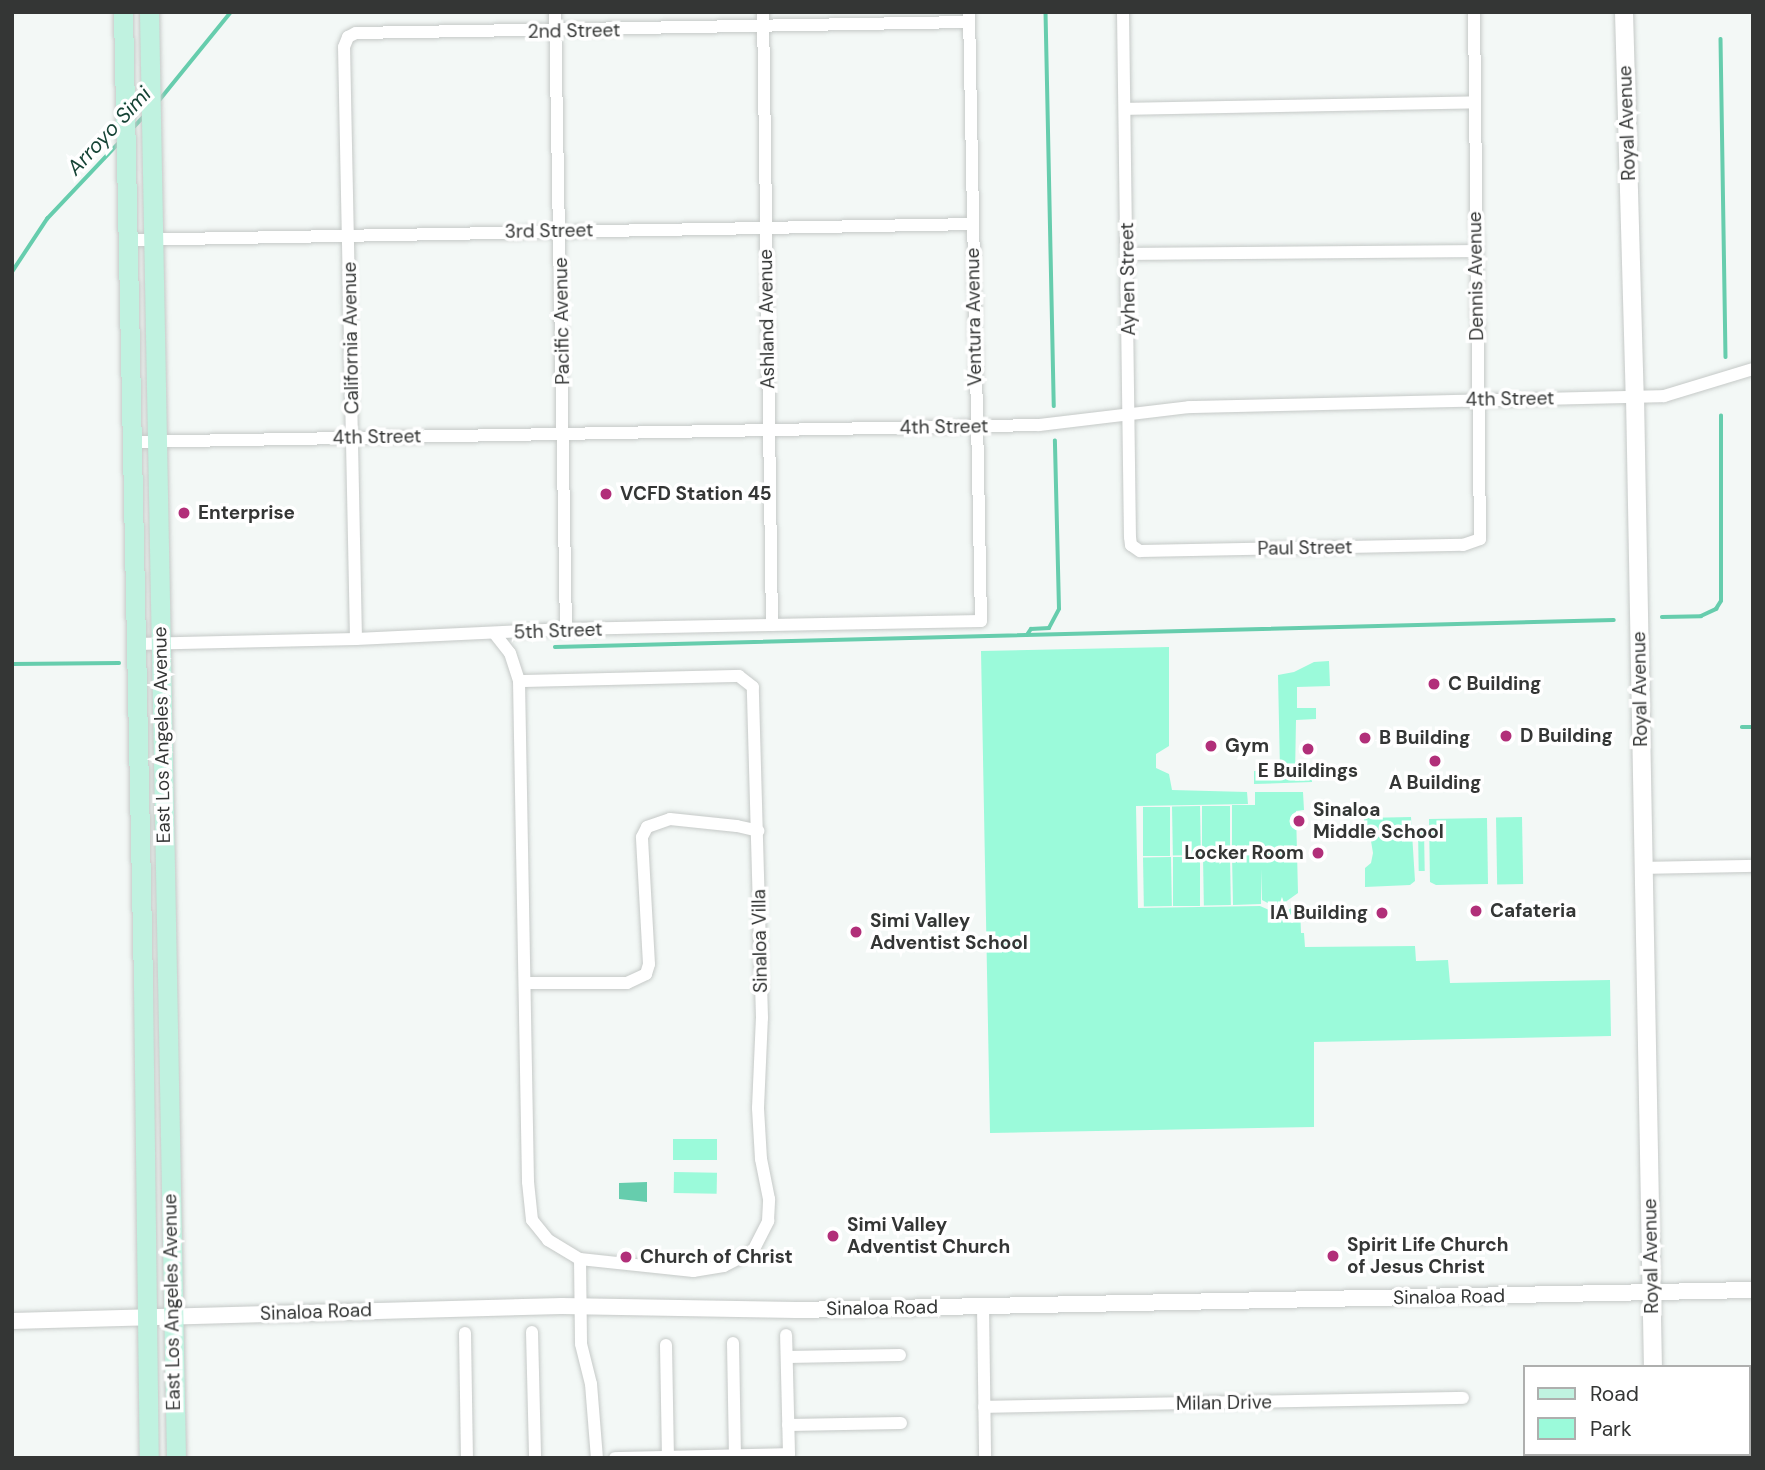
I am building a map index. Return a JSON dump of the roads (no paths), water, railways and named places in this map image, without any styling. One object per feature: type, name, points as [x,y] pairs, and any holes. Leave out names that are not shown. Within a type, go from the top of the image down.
[{"type":"main road","name":"Royal Avenue","points":[[1624,12],[1635,397],[1653,1365]]},
{"type":"main road","name":"East Los Angeles Avenue","points":[[123,16],[149,1458]]},
{"type":"main road","name":"East Los Angeles Avenue","points":[[149,16],[171,1317],[176,1458]]},
{"type":"street","name":"Pacific Avenue","points":[[555,12],[566,629]]},
{"type":"street","name":"Ashland Avenue","points":[[763,12],[772,625]]},
{"type":"street","name":"Ayhen Street","points":[[1123,12],[1131,545]]},
{"type":"street","name":"Dennis Avenue","points":[[1474,12],[1480,539]]},
{"type":"street","name":"2nd Street","points":[[348,37],[356,33],[763,27],[969,17]]},
{"type":"street","name":"Ventura Avenue","points":[[969,17],[981,621]]},
{"type":"street","name":"California Avenue","points":[[348,37],[344,47],[356,639]]},
{"type":"street","points":[[1125,108],[1475,102]]},
{"type":"street","name":"3rd Street","points":[[126,240],[972,224]]},
{"type":"street","points":[[1128,254],[1475,251]]},
{"type":"street","name":"4th Street","points":[[130,442],[1039,425],[1189,407],[1635,397],[1682,393],[1753,369]]},
{"type":"street","name":"Paul Street","points":[[1131,545],[1140,551],[1463,545],[1480,539]]},
{"type":"street","name":"5th Street","points":[[136,644],[356,639],[566,629],[981,621]]},
{"type":"street","name":"Sinaloa Villa","points":[[495,634],[510,653],[519,681],[528,1182],[532,1220],[548,1240],[580,1259],[693,1271],[724,1266],[753,1251],[768,1221],[769,1199],[761,1158],[758,1108],[762,1018],[755,697],[749,681],[739,676],[519,681]]},
{"type":"street","points":[[526,983],[626,983],[646,974],[649,964],[642,837],[647,827],[670,819],[737,825],[758,831]]},
{"type":"street","points":[[1644,868],[1753,866]]},
{"type":"street","points":[[580,1259],[581,1344],[591,1384],[597,1458]]},
{"type":"street","name":"Sinaloa Road","points":[[12,1321],[580,1303],[796,1310],[1753,1290]]},
{"type":"street","points":[[983,1307],[985,1458]]},
{"type":"street","points":[[533,1332],[535,1458]]},
{"type":"street","points":[[465,1333],[467,1458]]},
{"type":"street","points":[[614,1458],[789,1454],[786,1335]]},
{"type":"street","points":[[733,1343],[735,1455]]},
{"type":"street","points":[[666,1345],[668,1456]]},
{"type":"street","points":[[787,1357],[900,1355]]},
{"type":"street","name":"Milan Drive","points":[[984,1407],[1463,1398]]},
{"type":"street","points":[[788,1425],[901,1423]]},
{"type":"waterway","name":"Arroyo Simi","points":[[157,103],[231,12]]},
{"type":"waterway","points":[[1046,12],[1054,406]]},
{"type":"waterway","points":[[1721,39],[1726,357]]},
{"type":"waterway","name":"Arroyo Simi","points":[[133,128],[144,116]]},
{"type":"waterway","name":"Arroyo Simi","points":[[12,272],[47,219],[118,144]]},
{"type":"waterway","points":[[1662,617],[1701,616],[1716,609],[1721,601],[1721,416]]},
{"type":"waterway","points":[[1027,635],[1031,629],[1049,628],[1059,609],[1055,441]]},
{"type":"waterway","points":[[555,647],[1614,620]]},
{"type":"waterway","points":[[12,664],[119,663]]},
{"type":"waterway","points":[[1742,727],[1753,727]]},
{"type":"place","name":"VCFD Station 45","points":[[606,494]]},
{"type":"place","name":"Enterprise","points":[[184,513]]},
{"type":"place","name":"C Building","points":[[1434,684]]},
{"type":"place","name":"D Building","points":[[1506,736]]},
{"type":"place","name":"B Building","points":[[1365,738]]},
{"type":"place","name":"Gym","points":[[1211,746]]},
{"type":"place","name":"E Buildings","points":[[1308,749]]},
{"type":"place","name":"A Building","points":[[1435,761]]},
{"type":"place","name":"Sinaloa Middle School","points":[[1299,821]]},
{"type":"place","name":"Locker Room","points":[[1318,853]]},
{"type":"place","name":"Cafateria","points":[[1476,911]]},
{"type":"place","name":"IA Building","points":[[1382,913]]},
{"type":"place","name":"Simi Valley Adventist School","points":[[856,932]]},
{"type":"place","name":"Simi Valley Adventist Church","points":[[833,1236]]},
{"type":"place","name":"Spirit Life Church of Jesus Christ","points":[[1333,1256]]},
{"type":"place","name":"Church of Christ","points":[[626,1257]]}]
